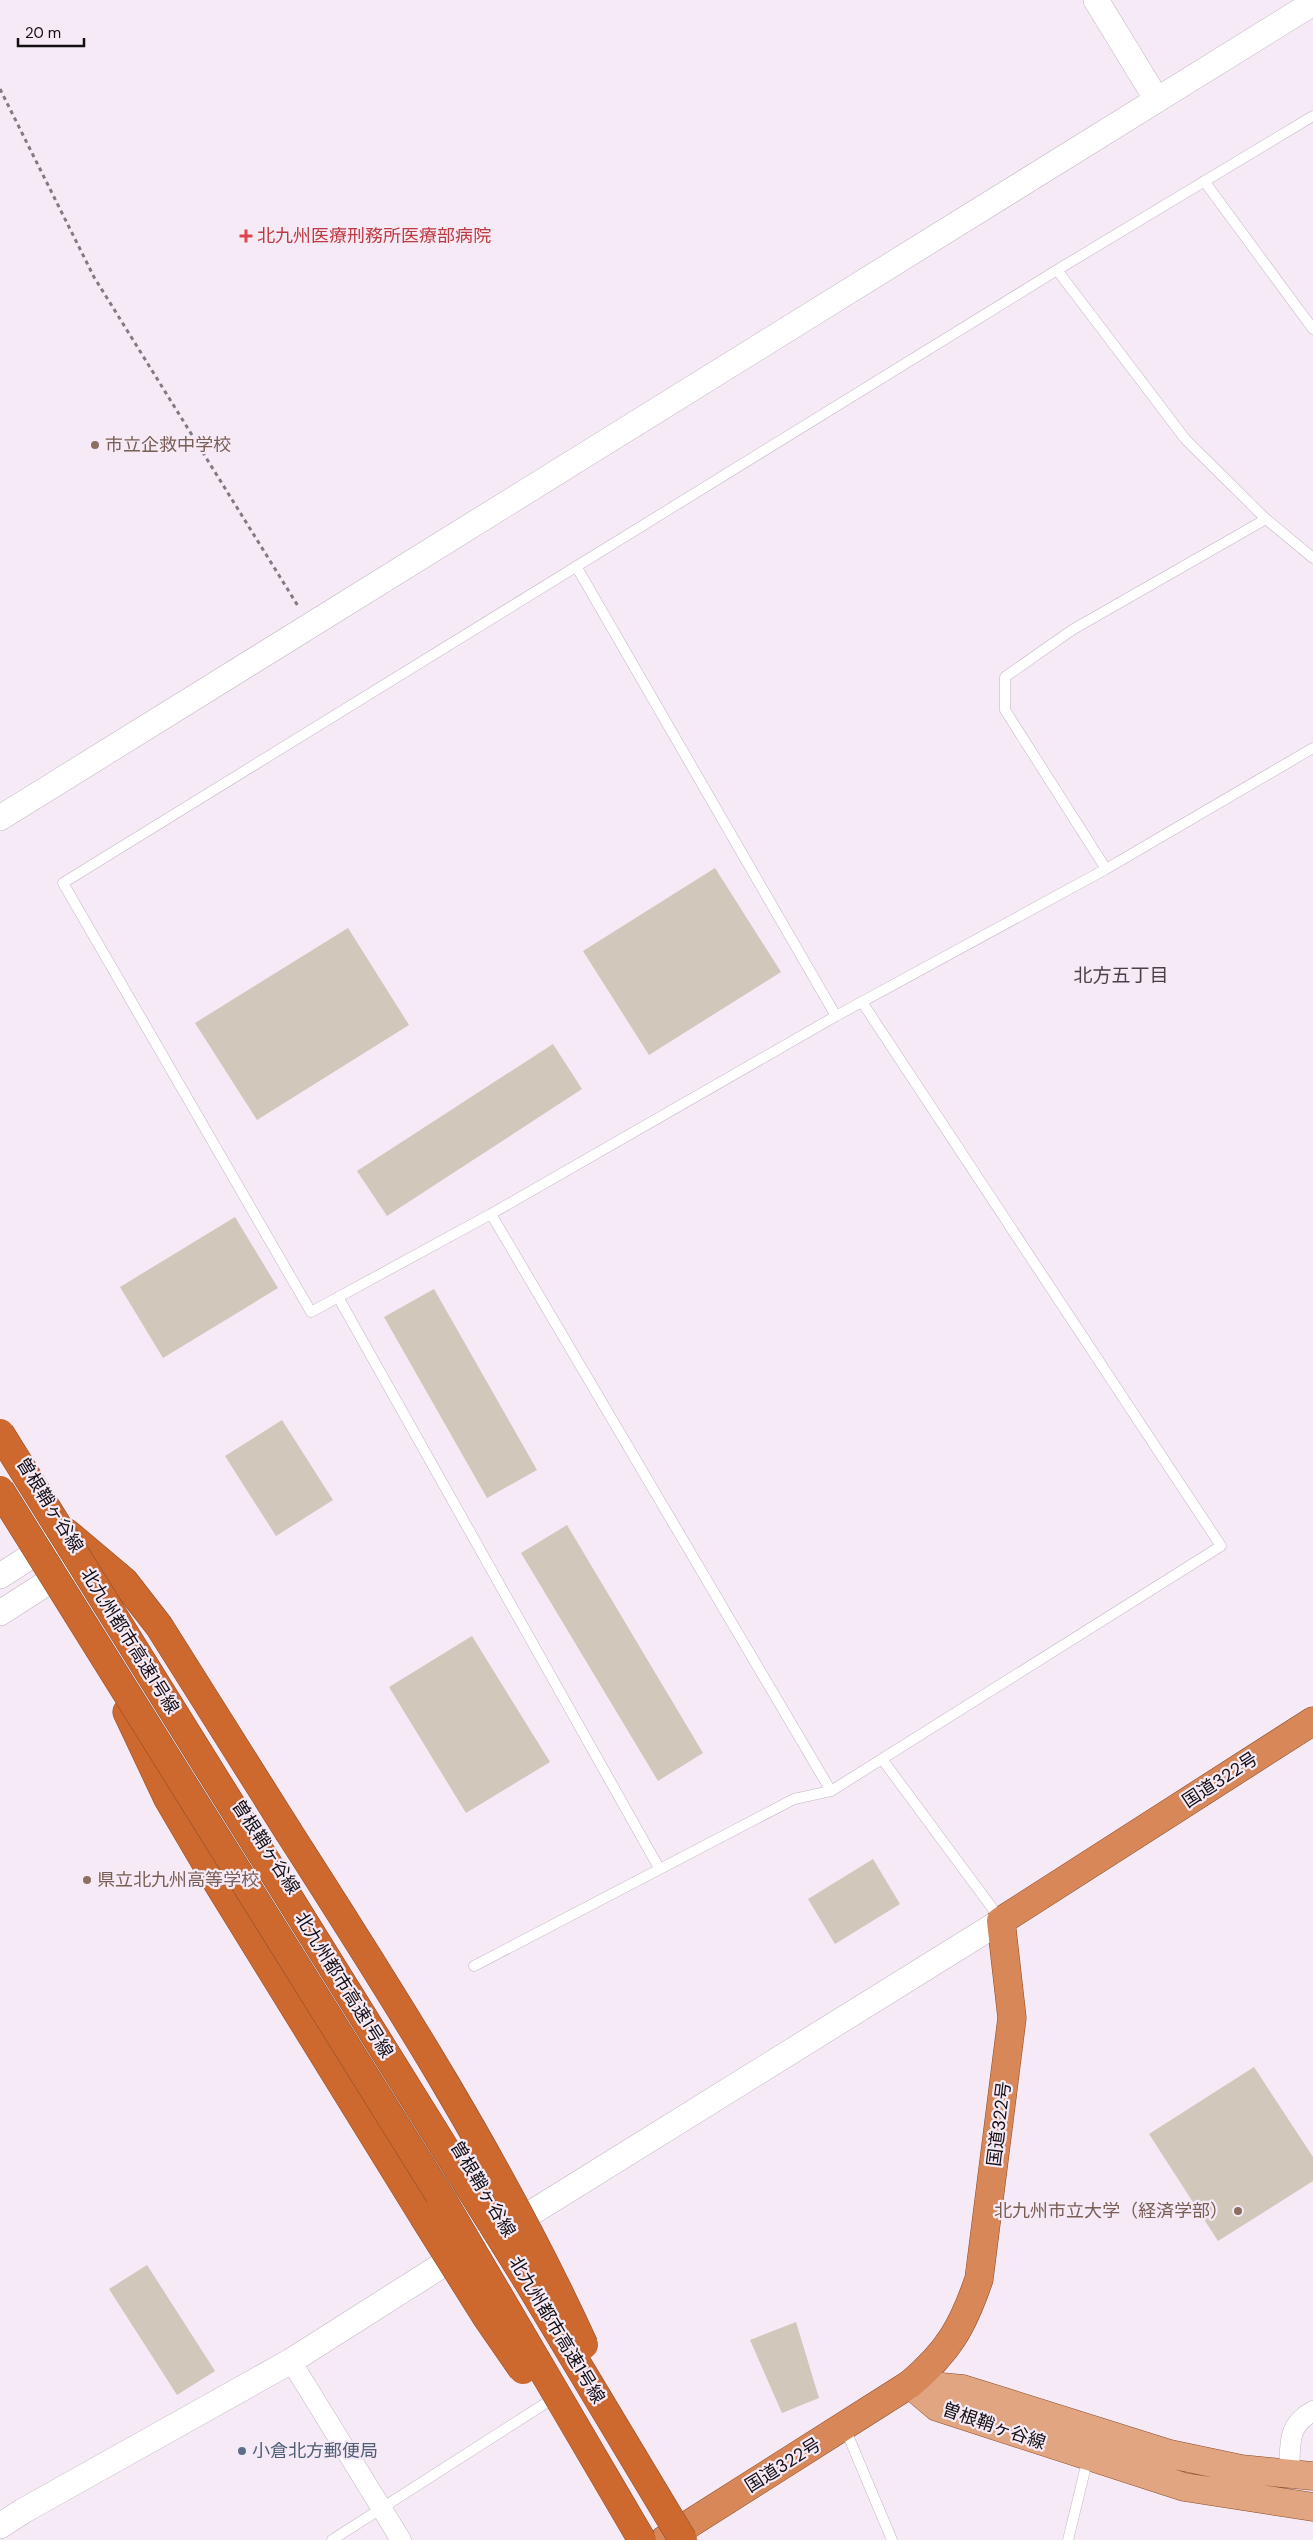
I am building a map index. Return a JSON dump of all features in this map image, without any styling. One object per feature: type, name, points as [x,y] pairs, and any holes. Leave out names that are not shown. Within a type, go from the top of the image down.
[{"type":"highway","name":"北九州都市高速1号線","points":[[0,1433],[530,2285],[683,2538]]},
{"type":"highway","name":"北九州都市高速1号線","points":[[0,1490],[444,2204],[641,2540]]},
{"type":"highway","points":[[67,1533],[124,1581],[159,1626],[394,1996],[460,2106],[552,2275],[593,2364],[683,2538]]},
{"type":"highway","points":[[127,1712],[168,1799],[215,1879],[487,2318],[641,2540]]},
{"type":"highway","name":"国道322号","points":[[683,2538],[844,2426],[910,2384],[931,2366],[950,2343],[968,2314],[979,2279],[1012,2018],[1001,1921],[1313,1721]]},
{"type":"main road","name":"曽根鞘ヶ谷線","points":[[0,1426],[213,1765],[368,2002],[507,2228],[683,2538]]},
{"type":"main road","points":[[0,1513],[127,1712],[169,1773],[458,2255],[632,2540]]},
{"type":"main road","name":"曽根鞘ヶ谷線","points":[[910,2384],[936,2407],[1088,2458],[1184,2487],[1313,2507]]},
{"type":"main road","name":"曽根鞘ヶ谷線","points":[[910,2384],[963,2389],[1170,2454],[1202,2462],[1301,2474]]},
{"type":"street","points":[[1096,0],[1157,100]]},
{"type":"street","points":[[0,818],[1313,3]]},
{"type":"street","points":[[0,1576],[67,1533]]},
{"type":"street","points":[[0,1613],[84,1559]]},
{"type":"street","points":[[0,2526],[22,2511],[291,2361],[458,2255],[507,2228],[1001,1921]]},
{"type":"street","points":[[291,2361],[382,2506],[401,2540]]},
{"type":"street","points":[[1301,2474],[1292,2428],[1301,2418],[1313,2411]]},
{"type":"lane","points":[[1313,116],[1057,270],[63,883],[311,1312],[491,1214],[836,1016],[1106,869],[1313,748]]},
{"type":"lane","points":[[1204,181],[1313,329]]},
{"type":"lane","points":[[1057,270],[1186,440],[1266,519],[1313,558]]},
{"type":"lane","points":[[1106,869],[1004,710],[1005,678],[1072,630],[1266,519]]},
{"type":"lane","points":[[576,566],[836,1016]]},
{"type":"lane","points":[[474,1966],[794,1799],[831,1790],[1221,1546],[862,1002]]},
{"type":"lane","points":[[491,1214],[831,1790]]},
{"type":"lane","points":[[338,1298],[660,1868]]},
{"type":"lane","points":[[882,1759],[1001,1921]]},
{"type":"lane","points":[[332,2540],[382,2506],[548,2401]]},
{"type":"lane","points":[[844,2426],[892,2540]]},
{"type":"lane","points":[[1068,2540],[1088,2458]]},
{"type":"path","points":[[0,89],[94,277],[310,626]]},
{"type":"building","points":[[715,868],[781,972],[649,1055],[583,951]]},
{"type":"building","points":[[348,928],[409,1025],[257,1120],[195,1023]]},
{"type":"building","points":[[553,1044],[582,1089],[387,1216],[357,1171]]},
{"type":"building","points":[[235,1217],[278,1288],[163,1358],[120,1287]]},
{"type":"building","points":[[434,1289],[537,1470],[487,1498],[384,1317]]},
{"type":"building","points":[[282,1420],[333,1500],[276,1536],[225,1456]]},
{"type":"building","points":[[567,1525],[703,1753],[658,1781],[521,1553]]},
{"type":"building","points":[[472,1636],[550,1762],[466,1813],[389,1687]]},
{"type":"building","points":[[873,1859],[900,1904],[835,1944],[808,1899]]},
{"type":"building","points":[[1254,2067],[1313,2157],[1313,2181],[1218,2241],[1149,2134]]},
{"type":"building","points":[[147,2265],[215,2371],[177,2395],[109,2289]]},
{"type":"building","points":[[796,2322],[819,2398],[782,2413],[750,2340]]},
{"type":"place","name":"北九州医療刑務所医療部病院","points":[[246,236]]},
{"type":"place","name":"市立企救中学校","points":[[95,445]]},
{"type":"place","name":"県立北九州高等学校","points":[[87,1880]]},
{"type":"place","name":"北九州市立大学（経済学部）","points":[[1238,2211]]},
{"type":"place","name":"小倉北方郵便局","points":[[242,2451]]},
{"type":"district","name":"北方五丁目","points":[[1121,975]]}]
